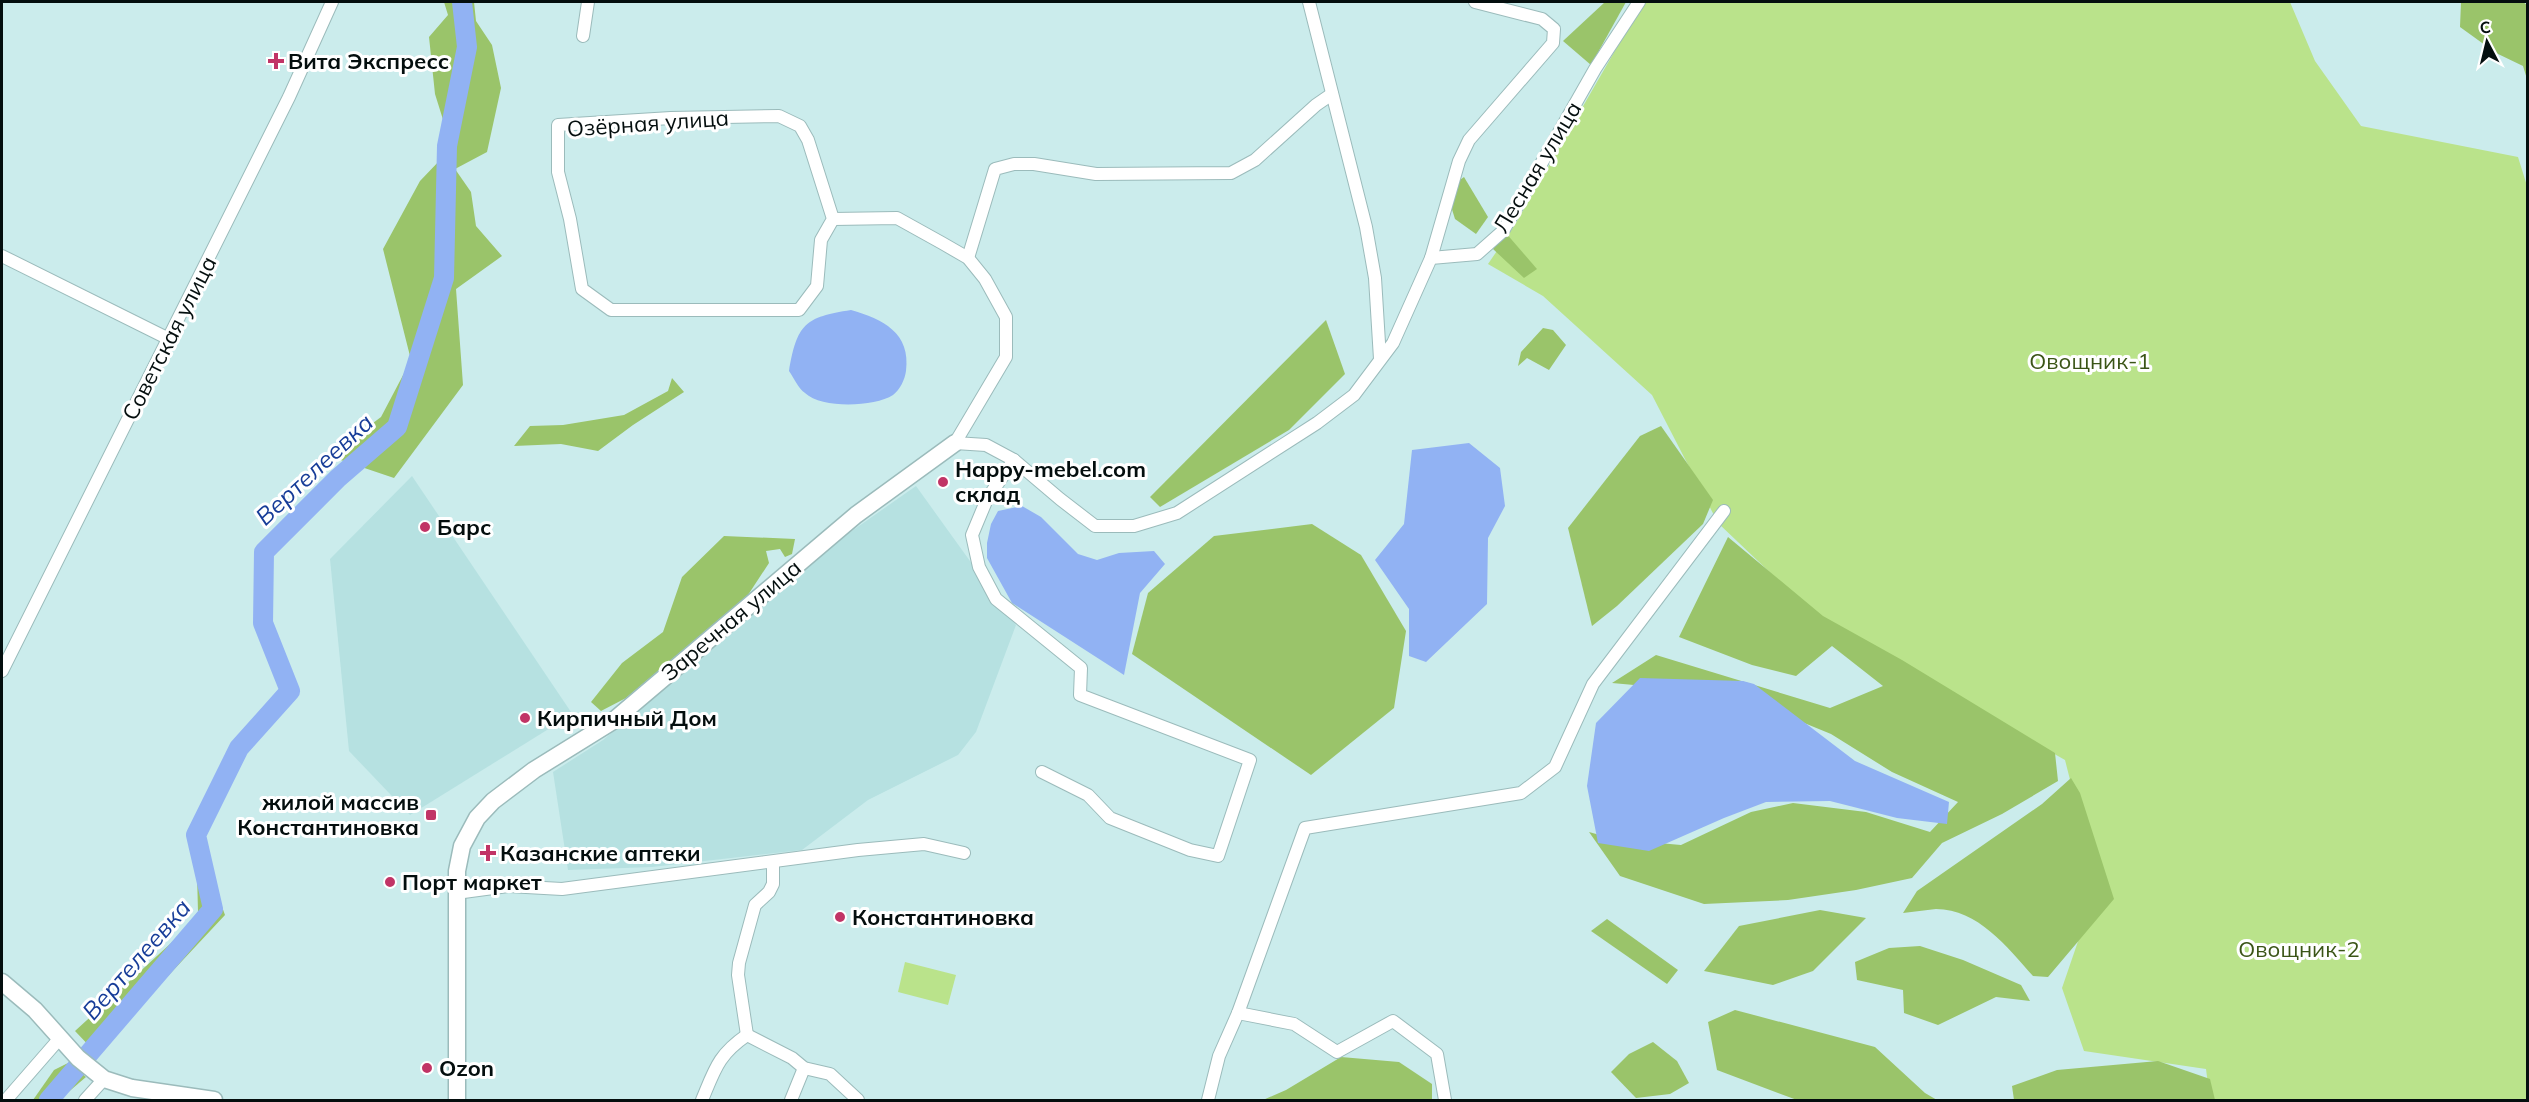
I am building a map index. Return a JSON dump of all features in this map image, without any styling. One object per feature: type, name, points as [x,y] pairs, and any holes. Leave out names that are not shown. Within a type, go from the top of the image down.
[{"type":"street","name":"Советская улица","points":[[2,671],[292,90],[332,2]]},
{"type":"street","points":[[583,36],[588,2]]},
{"type":"street","points":[[1309,2],[1366,227],[1375,278],[1380,359]]},
{"type":"street","points":[[833,219],[897,219],[968,258],[985,279],[1006,317],[1006,357],[955,443],[986,445],[1014,460],[1060,500],[1095,526],[1134,526],[1177,513],[1317,423],[1354,395],[1393,343],[1431,258],[1459,161],[1469,140],[1553,44],[1554,29],[1542,19],[1475,2]]},
{"type":"street","name":"Лесная улица","points":[[1431,258],[1477,254],[1503,231],[1595,69],[1639,2]]},
{"type":"street","points":[[968,258],[995,169],[1014,164],[1034,164],[1096,174],[1231,173],[1255,160],[1332,94]]},
{"type":"street","name":"Озёрная улица","points":[[779,116],[800,126],[808,140],[833,219],[821,240],[817,286],[799,310],[611,310],[582,289],[570,219],[558,172],[558,126],[671,118],[779,116]]},
{"type":"street","points":[[2,256],[169,339]]},
{"type":"street","name":"Заречная улица","points":[[457,1101],[456,892],[462,846],[477,818],[493,801],[534,770],[613,721],[856,515],[955,443]]},
{"type":"street","points":[[1014,460],[987,499],[972,535],[979,567],[996,599],[1081,668],[1080,695],[1250,760],[1218,856],[1190,850],[1110,819],[1088,795],[1042,772]]},
{"type":"street","points":[[1209,1101],[1219,1056],[1238,1013],[1305,828],[1521,793],[1555,767],[1593,684],[1724,511]]},
{"type":"street","points":[[456,892],[508,886],[562,889],[858,850],[924,844],[964,852]]},
{"type":"street","points":[[747,1035],[738,975],[739,963],[755,905],[769,892],[773,884],[773,862]]},
{"type":"street","points":[[2,982],[35,1010],[78,1058],[104,1078],[132,1088],[214,1101]]},
{"type":"street","points":[[1238,1013],[1294,1024],[1337,1052],[1393,1021],[1437,1054],[1445,1101]]},
{"type":"street","points":[[747,1035],[792,1058],[804,1068],[830,1074],[858,1101]]},
{"type":"street","points":[[702,1101],[719,1060],[728,1048],[747,1035]]},
{"type":"street","points":[[6,1101],[60,1038]]},
{"type":"street","points":[[791,1101],[804,1068]]},
{"type":"street","points":[[86,1101],[104,1078]]},
{"type":"shaded area","points":[[412,476],[571,712],[555,725],[410,815],[349,751],[330,559]]},
{"type":"shaded area","points":[[916,486],[1016,625],[976,732],[958,755],[868,800],[802,850],[652,867],[568,870],[553,772],[603,740],[849,533]]},
{"type":"green space","points":[[444,2],[474,2],[476,21],[492,45],[501,88],[487,152],[455,169],[471,192],[476,226],[502,256],[456,289],[463,385],[394,478],[329,456],[381,417],[411,360],[383,249],[420,181],[442,158],[445,126],[435,94],[429,37],[448,15]]},
{"type":"green space","points":[[1605,2],[1626,2],[1591,65],[1563,41]]},
{"type":"green space","name":"Овощник-1","points":[[1643,2],[2290,2],[2315,61],[2361,126],[2518,157],[2528,189],[2527,1100],[2210,1100],[2206,1069],[2084,1051],[2062,988],[2097,886],[2065,760],[1820,620],[1718,523],[1652,395],[1543,296],[1488,264],[1514,226]]},
{"type":"green space","points":[[2461,2],[2523,2],[2527,5],[2527,79],[2523,66],[2496,53],[2460,27]]},
{"type":"green space","points":[[1464,177],[1488,217],[1476,234],[1455,219],[1446,190]]},
{"type":"green space","points":[[1505,232],[1537,269],[1524,278],[1493,249]]},
{"type":"green space","points":[[1326,320],[1345,374],[1289,430],[1160,507],[1150,497]]},
{"type":"green space","points":[[1543,328],[1553,330],[1566,345],[1549,370],[1527,358],[1518,366],[1521,352]]},
{"type":"green space","points":[[672,378],[684,392],[598,451],[561,444],[514,446],[530,426],[563,425],[624,415],[668,391]]},
{"type":"green space","points":[[1661,426],[1713,500],[1703,524],[1617,606],[1592,626],[1568,528],[1640,436]]},
{"type":"green space","points":[[1312,524],[1361,555],[1406,631],[1394,708],[1311,775],[1132,654],[1148,593],[1214,536]]},
{"type":"green space","points":[[724,536],[795,539],[792,554],[785,557],[780,549],[766,551],[769,563],[748,595],[626,698],[601,711],[591,702],[622,663],[663,632],[682,577]]},
{"type":"green space","points":[[1728,537],[1823,616],[1902,660],[2055,753],[2058,781],[2002,814],[1942,843],[1912,878],[1856,890],[1788,900],[1704,904],[1620,876],[1589,832],[1614,839],[1681,845],[1751,812],[1793,803],[1866,812],[1930,832],[1958,802],[1892,772],[1831,734],[1733,694],[1612,683],[1656,655],[1830,708],[1883,686],[1832,646],[1796,676],[1752,665],[1679,637]]},
{"type":"green space","points":[[2071,778],[2080,793],[2114,899],[2048,977],[2033,976],[2002,942],[1965,915],[1936,909],[1903,913],[1917,891],[2042,804]]},
{"type":"green space","points":[[196,835],[225,915],[96,1053],[75,1031],[181,934],[198,912]]},
{"type":"green space","points":[[1820,910],[1866,918],[1813,971],[1773,985],[1704,971],[1739,926]]},
{"type":"green space","points":[[1607,919],[1678,970],[1667,984],[1591,931]]},
{"type":"green space","points":[[1920,946],[1963,960],[2021,985],[2030,1001],[1996,997],[1938,1025],[1904,1013],[1903,990],[1857,980],[1855,962],[1889,948]]},
{"type":"green space","points":[[905,962],[956,975],[948,1005],[898,992]]},
{"type":"green space","points":[[1735,1010],[1875,1047],[1925,1093],[1937,1100],[1797,1100],[1717,1070],[1708,1022]]},
{"type":"green space","points":[[1653,1042],[1677,1061],[1689,1083],[1670,1094],[1636,1098],[1611,1072],[1629,1054]]},
{"type":"green space","points":[[1341,1057],[1399,1062],[1432,1084],[1432,1100],[1263,1100],[1286,1090]]},
{"type":"green space","points":[[2158,1061],[2210,1079],[2215,1100],[2014,1100],[2012,1086],[2057,1070]]},
{"type":"green space","points":[[68,1063],[86,1077],[59,1100],[33,1100],[54,1070]]},
{"type":"water","points":[[851,310],[884,323],[899,337],[906,358],[903,381],[893,395],[874,402],[835,404],[823,402],[800,388],[789,371],[792,355],[800,333],[813,320]]},
{"type":"water","points":[[1469,443],[1500,468],[1505,506],[1488,538],[1487,604],[1426,662],[1409,656],[1409,609],[1375,560],[1404,524],[1412,450]]},
{"type":"water","points":[[1022,506],[1041,517],[1078,554],[1097,560],[1119,553],[1154,551],[1165,564],[1140,593],[1124,675],[1012,603],[987,558],[987,543],[991,524],[998,511]]},
{"type":"water","points":[[1640,678],[1743,681],[1754,684],[1855,761],[1949,802],[1947,824],[1897,818],[1830,801],[1766,802],[1649,851],[1598,843],[1587,786],[1596,723]]},
{"type":"waterway","name":"Вертелеевка","points":[[49,1100],[213,909],[196,835],[239,748],[290,691],[263,623],[264,552],[338,478],[397,427],[444,278],[447,146],[467,47],[462,2]]},
{"type":"place","name":"Вита Экспресс","points":[[276,61]]},
{"type":"place","name":"Happy-mebel.com склад","points":[[943,482]]},
{"type":"place","name":"Барс","points":[[425,527]]},
{"type":"place","name":"Кирпичный Дом","points":[[525,718]]},
{"type":"place","name":"жилой массив Константиновка","points":[[431,815]]},
{"type":"place","name":"Казанские аптеки","points":[[488,853]]},
{"type":"place","name":"Порт маркет","points":[[390,882]]},
{"type":"place","name":"Константиновка","points":[[840,917]]},
{"type":"place","name":"Ozon","points":[[427,1068]]},
{"type":"park label","name":"Овощник-2","points":[[2299,949]]}]
